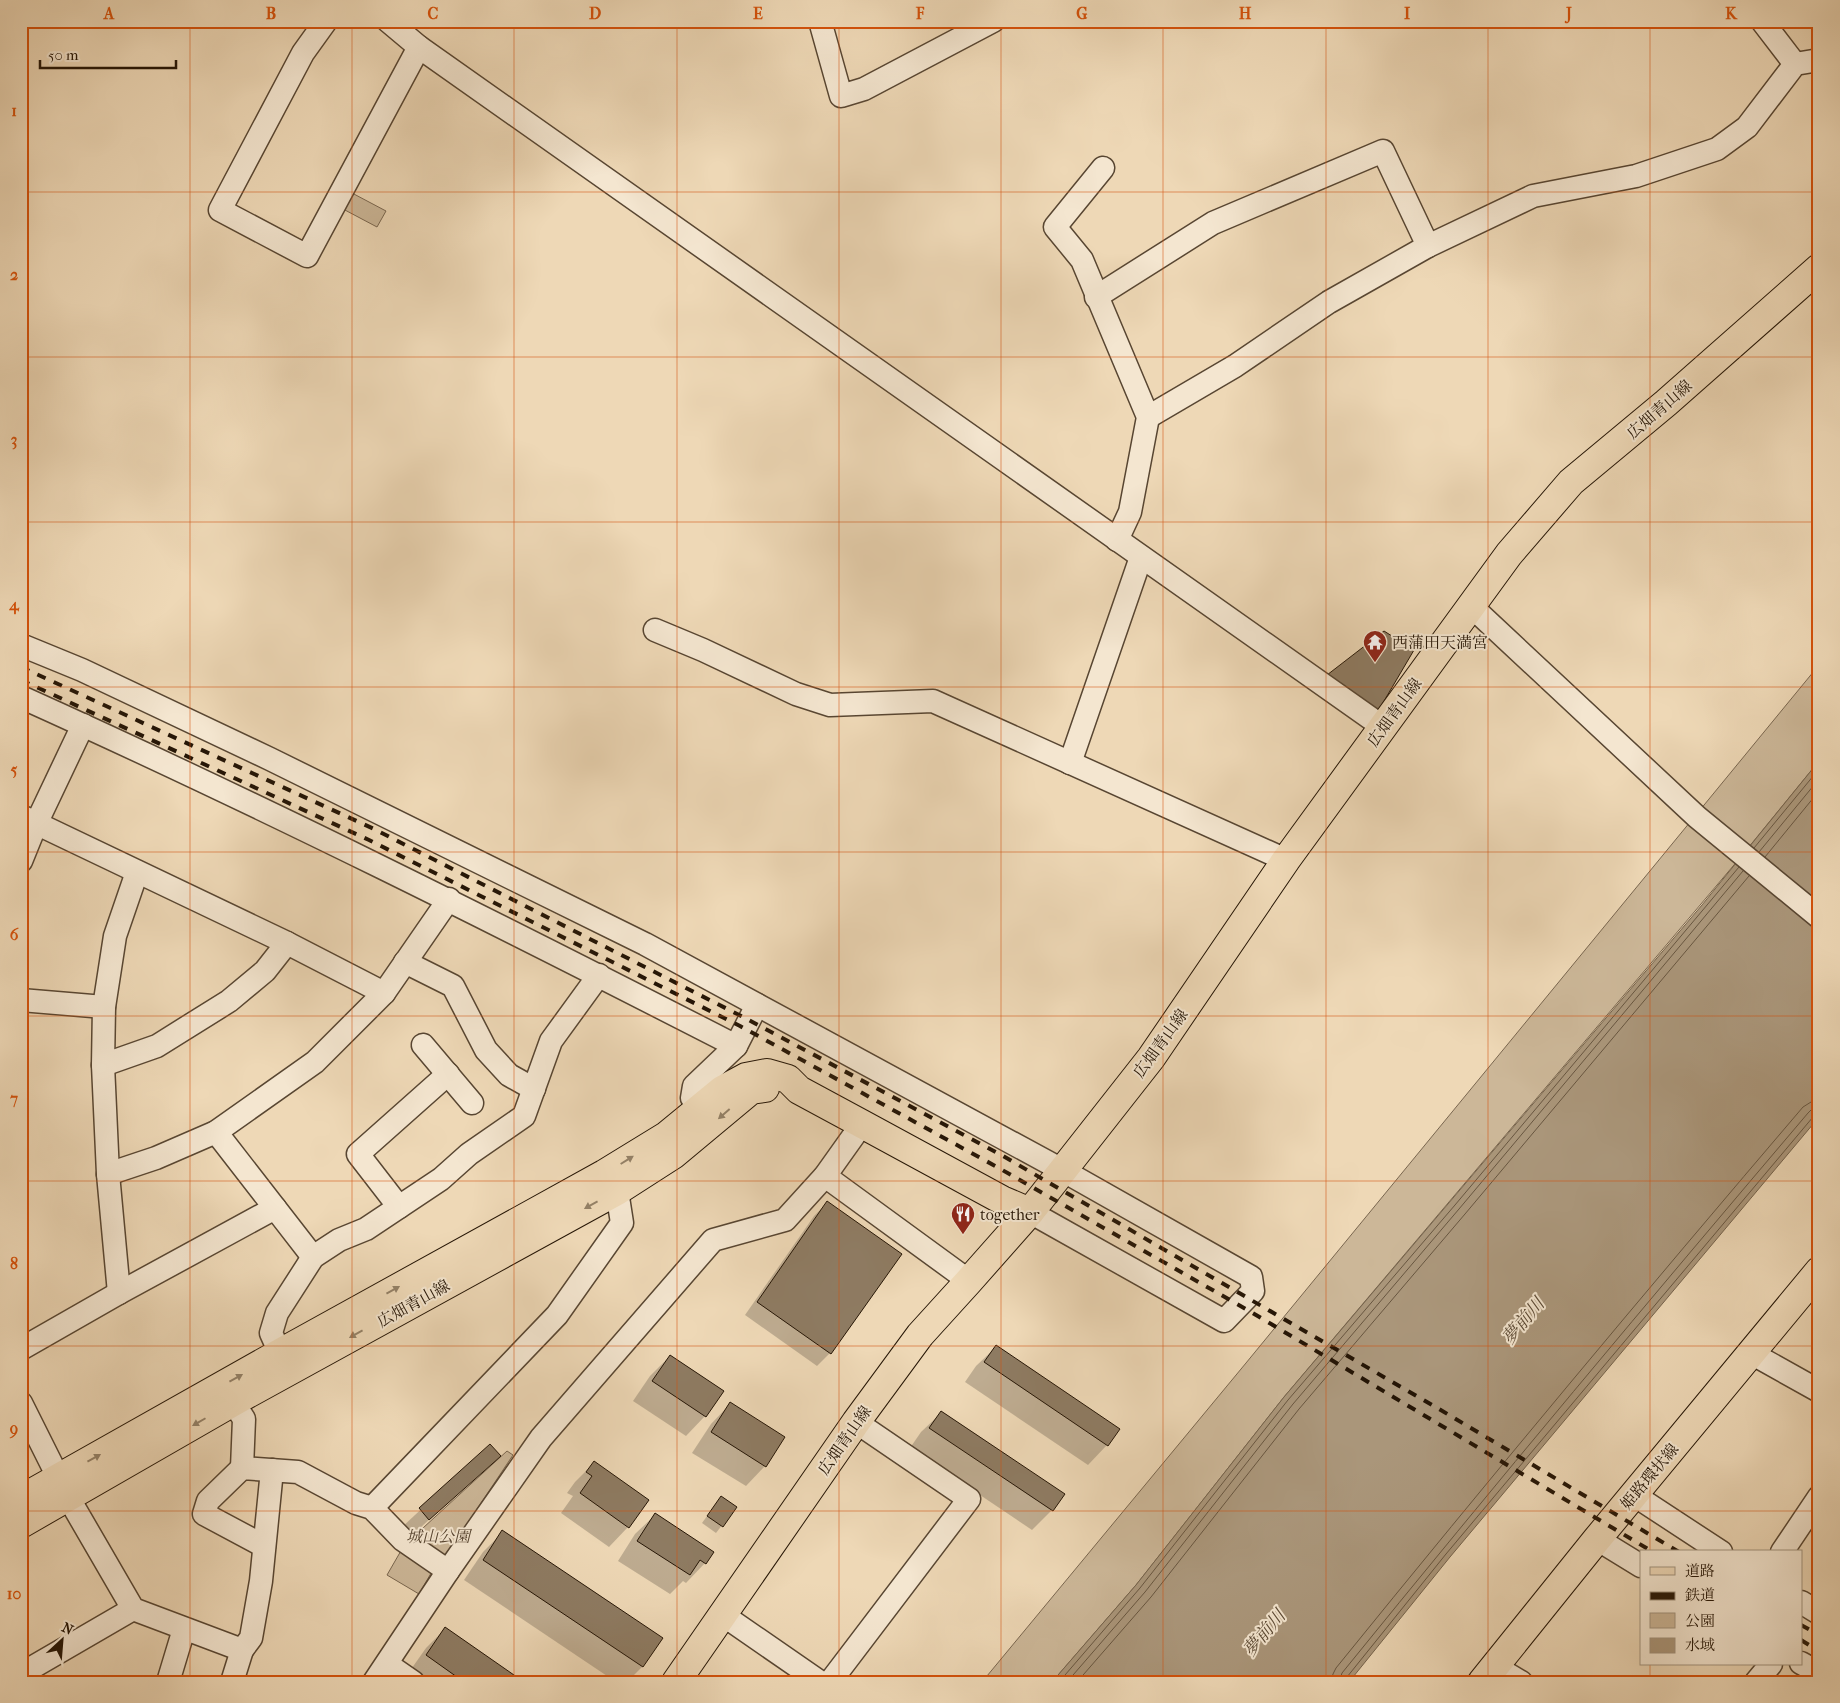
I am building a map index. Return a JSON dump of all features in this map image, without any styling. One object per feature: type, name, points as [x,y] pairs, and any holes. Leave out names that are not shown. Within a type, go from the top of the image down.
[{"type":"main road","name":"広畑青山線","points":[[676,1682],[856,1422],[920,1335],[1030,1212],[1151,1058],[1286,860],[1509,554],[1571,482],[1666,403],[1819,268]]},
{"type":"main road","name":"広畑青山線","points":[[21,1524],[64,1487],[280,1353],[604,1174],[666,1136],[722,1090],[746,1077],[767,1073],[788,1079],[799,1090],[1002,1200],[1030,1212]]},
{"type":"main road","name":"広畑青山線","points":[[21,1498],[64,1487],[233,1402],[617,1191],[673,1155],[751,1090],[771,1087],[799,1090]]},
{"type":"main road","name":"姫路環状線","points":[[1488,1674],[1819,1271]]},
{"type":"street","points":[[326,21],[302,53],[220,210],[307,256],[419,47]]},
{"type":"street","points":[[820,21],[841,96],[864,89],[993,21]]},
{"type":"street","points":[[1762,21],[1795,64]]},
{"type":"street","points":[[399,24],[419,47],[717,255],[1383,727]]},
{"type":"street","points":[[1148,417],[1235,366],[1330,302],[1428,246],[1534,196],[1636,176],[1717,149],[1747,127],[1795,64],[1819,60]]},
{"type":"street","points":[[1096,296],[1213,224],[1384,151],[1428,246]]},
{"type":"street","points":[[1103,168],[1055,227],[1082,260],[1148,417],[1130,512],[1117,540]]},
{"type":"street","points":[[1070,762],[1141,557]]},
{"type":"street","points":[[1471,606],[1697,817],[1819,916]]},
{"type":"street","points":[[655,630],[703,650],[796,694],[830,705],[933,701],[1286,860]]},
{"type":"street","points":[[21,644],[82,670],[270,759],[645,944],[1062,1170],[1251,1277],[1253,1291],[1224,1321],[1030,1212]]},
{"type":"street","points":[[21,697],[449,899],[736,1046]]},
{"type":"street","points":[[21,861],[28,820],[83,725]]},
{"type":"street","points":[[28,820],[287,943],[384,993]]},
{"type":"street","points":[[119,1293],[108,1174],[103,1065],[104,1007],[115,936],[136,872]]},
{"type":"street","points":[[108,1174],[156,1158],[216,1132],[315,1062],[384,993],[449,899]]},
{"type":"street","points":[[103,1065],[157,1046],[229,1001],[266,971],[287,943]]},
{"type":"street","points":[[405,962],[453,986],[486,1050],[509,1075],[534,1089]]},
{"type":"street","points":[[280,1353],[271,1332],[277,1312],[313,1257],[339,1240],[366,1229],[441,1179],[468,1154],[524,1116],[551,1041],[599,975]]},
{"type":"street","points":[[21,1000],[104,1007]]},
{"type":"street","points":[[699,1108],[692,1098],[694,1086],[736,1046],[757,1005]]},
{"type":"street","points":[[423,1045],[472,1103]]},
{"type":"street","points":[[399,1207],[358,1154],[448,1074]]},
{"type":"street","points":[[413,1682],[381,1673],[448,1570],[540,1438],[713,1240],[785,1220],[826,1176],[862,1124]]},
{"type":"street","points":[[216,1132],[313,1257]]},
{"type":"street","points":[[826,1176],[969,1281]]},
{"type":"street","points":[[372,1508],[557,1315],[622,1223],[617,1191]]},
{"type":"street","points":[[21,1349],[275,1208]]},
{"type":"street","points":[[1751,1353],[1819,1391]]},
{"type":"street","points":[[233,1402],[244,1419],[242,1468],[208,1502],[204,1514],[264,1546]]},
{"type":"street","points":[[21,1403],[64,1487],[133,1609],[242,1650]]},
{"type":"street","points":[[830,1682],[969,1499],[856,1422]]},
{"type":"street","points":[[242,1468],[298,1472],[337,1494],[372,1508],[403,1540],[448,1570]]},
{"type":"street","points":[[232,1682],[242,1650],[251,1638],[260,1581],[272,1470]]},
{"type":"street","points":[[1634,1495],[1718,1550]]},
{"type":"street","points":[[1783,1550],[1819,1497]]},
{"type":"street","points":[[1597,1539],[1640,1565]]},
{"type":"street","points":[[1802,1603],[1819,1613]]},
{"type":"street","points":[[21,1674],[133,1609]]},
{"type":"street","points":[[723,1615],[820,1682]]},
{"type":"street","points":[[168,1682],[184,1629]]},
{"type":"street","points":[[1802,1664],[1819,1673]]},
{"type":"street","points":[[1756,1682],[1769,1666]]},
{"type":"street","points":[[1488,1674],[1520,1682]]},
{"type":"green space","points":[[352,193],[386,211],[377,227],[343,209]]},
{"type":"green space","points":[[1819,665],[1819,761],[1739,859],[1284,1397],[1136,1585],[1052,1682],[982,1682],[1246,1363]]},
{"type":"green space","name":"城山公園","points":[[507,1451],[513,1455],[443,1560],[411,1539]]},
{"type":"green space","name":"城山公園","points":[[402,1549],[434,1568],[419,1594],[387,1575]]},
{"type":"water","name":"夢前川","points":[[1819,761],[1819,1117],[1450,1557],[1349,1682],[1052,1682],[1136,1585],[1284,1397],[1702,905]]},
{"type":"building","name":"西蒲田天満宮","points":[[1384,631],[1414,650],[1377,713],[1327,675]]},
{"type":"building","points":[[827,1201],[902,1254],[831,1354],[757,1302]]},
{"type":"building","points":[[996,1345],[1120,1429],[1108,1446],[984,1362]]},
{"type":"building","points":[[670,1355],[724,1391],[706,1417],[652,1381]]},
{"type":"building","points":[[730,1402],[785,1437],[766,1467],[711,1432]]},
{"type":"building","points":[[941,1411],[1065,1494],[1053,1511],[929,1428]]},
{"type":"building","points":[[490,1444],[501,1456],[429,1520],[419,1508]]},
{"type":"building","points":[[594,1461],[649,1500],[629,1528],[580,1493],[592,1476],[586,1472]]},
{"type":"building","points":[[721,1496],[737,1507],[723,1527],[707,1516]]},
{"type":"building","points":[[655,1513],[714,1552],[706,1564],[700,1560],[690,1575],[637,1541]]},
{"type":"building","points":[[502,1530],[663,1638],[643,1667],[483,1560]]},
{"type":"building","points":[[445,1627],[524,1682],[464,1682],[426,1655]]},
{"type":"railway","points":[[21,667],[374,829],[747,1019],[1003,1156],[1439,1409],[1676,1550]]},
{"type":"railway","points":[[21,680],[369,840],[740,1026],[997,1167],[1251,1312],[1650,1550]]},
{"type":"railway","points":[[1802,1626],[1819,1635]]},
{"type":"railway","points":[[1802,1641],[1819,1651]]},
{"type":"place","name":"西蒲田天満宮","points":[[1375,663]]},
{"type":"place","name":"together","points":[[963,1235]]}]
